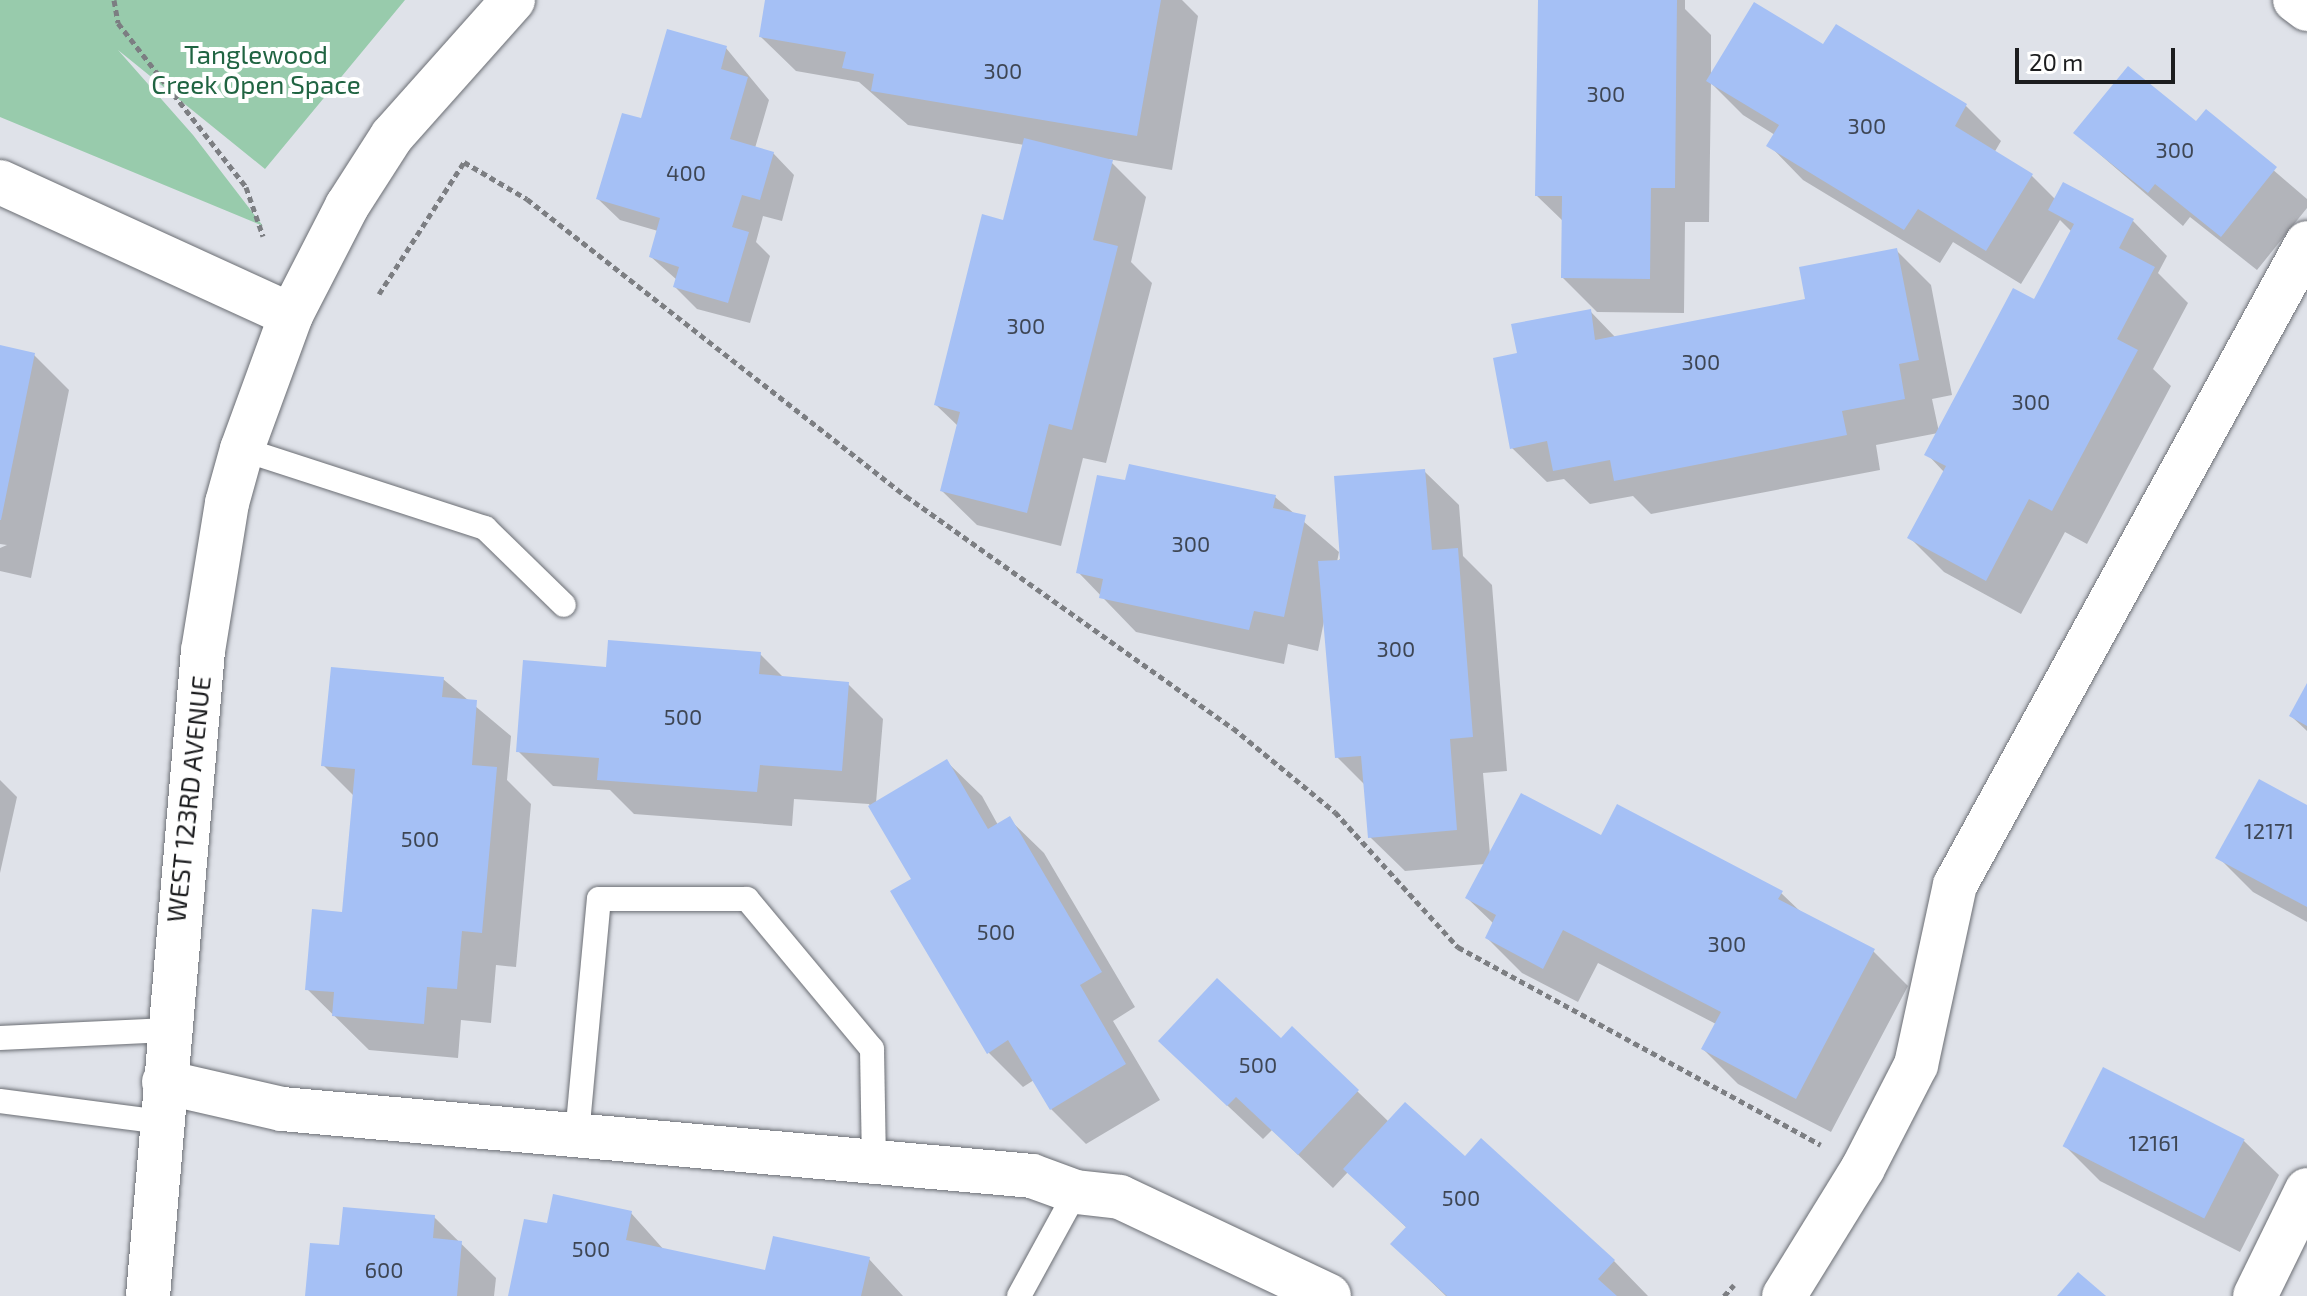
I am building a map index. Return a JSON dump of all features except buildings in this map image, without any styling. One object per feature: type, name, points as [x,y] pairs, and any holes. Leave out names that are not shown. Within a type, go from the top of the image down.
[{"type":"street","name":"WEST 123RD AVENUE","points":[[148,1296],[168,1030],[203,651],[227,503],[242,449],[291,315],[347,206],[392,136],[513,0]]},
{"type":"street","points":[[2295,0],[2307,9]]},
{"type":"street","points":[[0,182],[291,315]]},
{"type":"street","points":[[1784,1296],[1856,1181],[1916,1065],[1955,885],[2307,243]]},
{"type":"street","points":[[162,1102],[282,1109],[1032,1176],[1076,1192],[1120,1197],[1329,1296]]},
{"type":"street","points":[[2255,1296],[2307,1190]]},
{"type":"lane","points":[[242,449],[485,528],[564,605]]},
{"type":"lane","points":[[577,1135],[599,899],[747,899],[872,1049],[874,1162]]},
{"type":"lane","points":[[0,1038],[168,1030]]},
{"type":"lane","points":[[0,1101],[162,1102]]},
{"type":"lane","points":[[1019,1296],[1076,1192]]},
{"type":"path","points":[[114,0],[118,23],[246,187],[263,236]]},
{"type":"path","points":[[379,294],[464,162],[527,199],[906,496],[1233,728],[1335,812],[1458,947],[1825,1147],[1818,1160]]},
{"type":"path","points":[[1724,1296],[1741,1276]]},
{"type":"green space","name":"Tanglewood Creek Open Space","points":[[0,0],[405,0],[265,169],[118,50],[193,135],[263,226],[0,117]]}]
